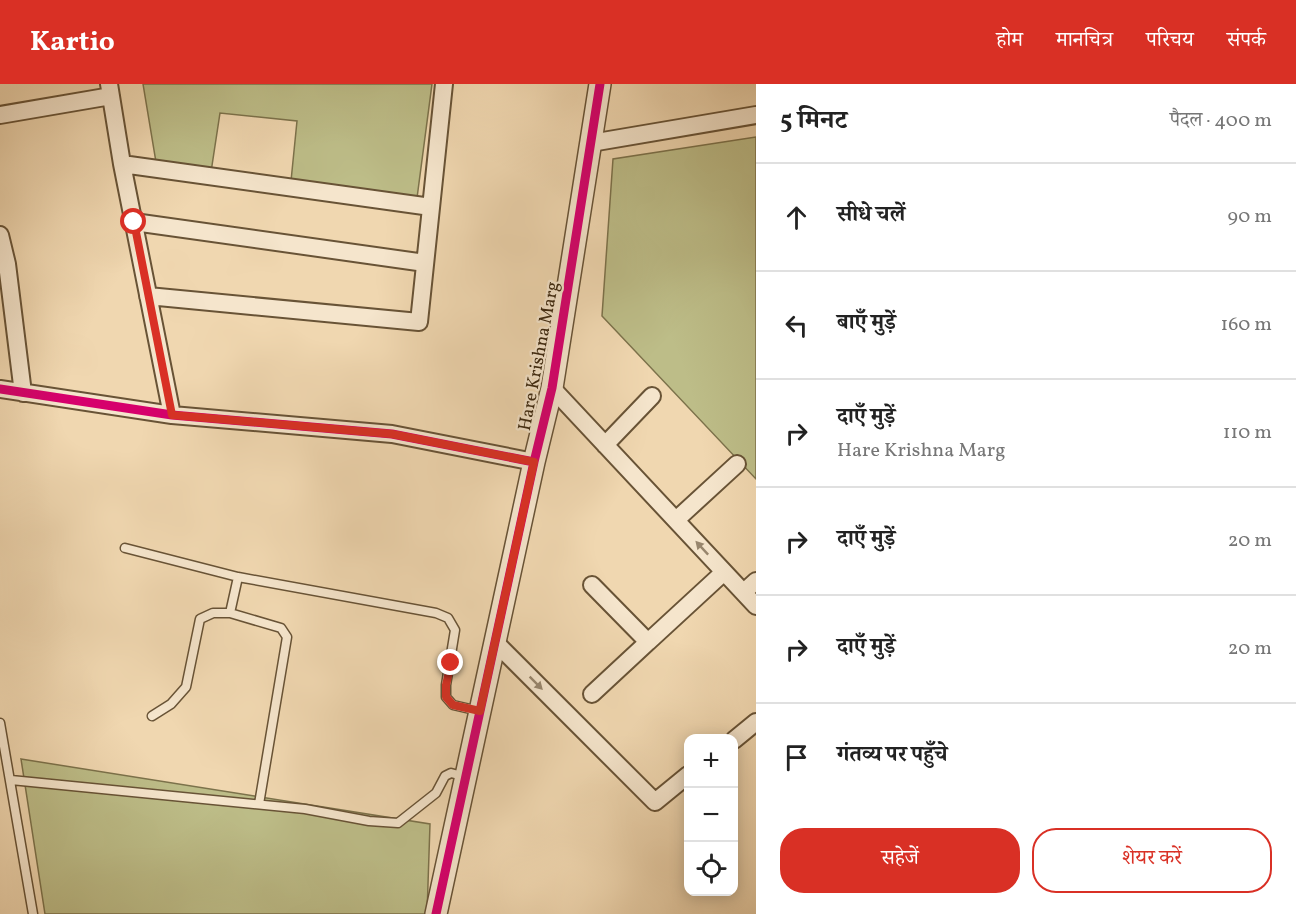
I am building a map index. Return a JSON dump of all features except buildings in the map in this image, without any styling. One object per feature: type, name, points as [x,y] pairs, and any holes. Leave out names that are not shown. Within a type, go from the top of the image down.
[{"type":"street","points":[[148,296],[419,322],[444,84]]},
{"type":"street","name":"Hare Krishna Marg","points":[[436,914],[552,388],[600,84]]},
{"type":"street","points":[[0,115],[110,90],[122,164],[172,415]]},
{"type":"street","points":[[591,143],[756,116]]},
{"type":"street","points":[[122,164],[431,207]]},
{"type":"street","points":[[134,222],[425,263]]},
{"type":"street","points":[[0,236],[22,393]]},
{"type":"street","points":[[552,388],[724,572],[750,586],[756,606]]},
{"type":"street","points":[[0,389],[172,415],[392,434],[534,462]]},
{"type":"street","points":[[605,445],[652,396]]},
{"type":"street","points":[[676,520],[737,464]]},
{"type":"street","points":[[592,694],[724,572]]},
{"type":"street","points":[[592,585],[648,642]]},
{"type":"street","points":[[495,642],[655,802],[684,779]]},
{"type":"street","points":[[738,737],[756,722]]},
{"type":"lane","points":[[125,548],[238,577],[448,618],[455,630],[446,697],[453,705],[480,711]]},
{"type":"lane","points":[[230,614],[238,577]]},
{"type":"lane","points":[[152,716],[171,704],[186,687],[201,619],[213,614],[230,614],[281,628],[287,637],[259,804]]},
{"type":"lane","points":[[0,723],[33,914]]},
{"type":"lane","points":[[11,780],[305,809],[369,821],[398,823],[435,793],[445,776],[451,773],[466,777]]},
{"type":"green space","points":[[143,84],[432,84],[417,198],[291,181],[297,121],[220,113],[211,172],[156,162]]},
{"type":"green space","points":[[756,137],[756,479],[602,316],[613,159]]},
{"type":"green space","points":[[21,759],[430,824],[427,914],[45,914]]},
{"type":"cycle path","points":[[436,914],[552,388],[600,84]]},
{"type":"cycle path","points":[[0,389],[172,415],[392,434],[534,462]]},
{"type":"route","points":[[134,222],[172,415],[392,434],[534,462],[480,711],[453,705],[446,697],[451,663]]}]
